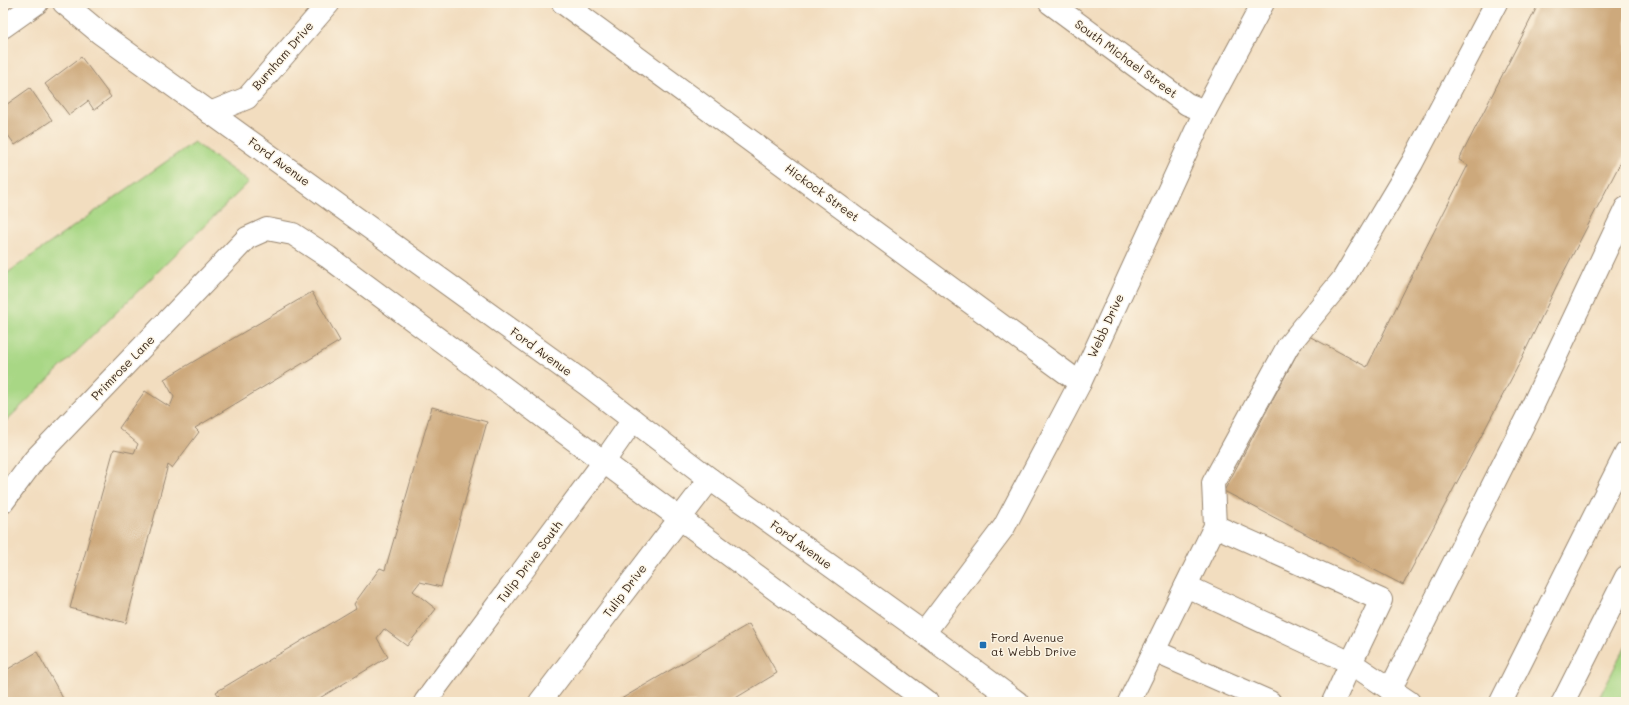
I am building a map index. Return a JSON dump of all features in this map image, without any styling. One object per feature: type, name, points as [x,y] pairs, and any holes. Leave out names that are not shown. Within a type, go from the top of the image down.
[{"type":"street","points":[[3,27],[37,3]]},
{"type":"street","name":"Ford Avenue","points":[[64,3],[100,33],[586,384],[710,480],[924,633],[1017,702]]},
{"type":"street","name":"Burnham Drive","points":[[210,113],[247,98],[329,3]]},
{"type":"street","name":"Hickock Street","points":[[563,3],[1080,383]]},
{"type":"street","name":"South Michael Street","points":[[1050,3],[1188,104],[1205,111]]},
{"type":"street","name":"Webb Drive","points":[[924,633],[1004,527],[1080,383],[1205,111],[1263,3]]},
{"type":"street","points":[[1129,702],[1215,526],[1213,483],[1288,346],[1343,279],[1412,163],[1496,3]]},
{"type":"street","points":[[1390,690],[1532,407],[1626,208]]},
{"type":"street","name":"Primrose Lane","points":[[3,502],[35,459],[247,238],[267,229],[293,234],[328,257],[603,463]]},
{"type":"street","name":"Tulip Drive South","points":[[425,702],[603,463],[633,420]]},
{"type":"street","points":[[1501,702],[1626,453]]},
{"type":"street","points":[[603,463],[680,518],[927,702]]},
{"type":"street","name":"Tulip Drive","points":[[540,702],[710,480]]},
{"type":"street","points":[[1215,526],[1381,600],[1333,702]]},
{"type":"street","points":[[1563,702],[1626,577]]},
{"type":"street","points":[[1186,586],[1351,663],[1408,702]]},
{"type":"street","points":[[1154,651],[1270,702]]},
{"type":"green space","points":[[194,142],[249,182],[3,424],[3,276]]},
{"type":"green space","points":[[1626,645],[1626,702],[1597,702]]},
{"type":"building","points":[[1539,3],[1626,3],[1626,152],[1557,285],[1517,368],[1403,585],[1224,491],[1307,335],[1367,367],[1468,165],[1459,160]]},
{"type":"building","points":[[81,57],[111,97],[94,110],[88,101],[69,115],[45,84]]},
{"type":"building","points":[[30,88],[52,120],[15,145],[3,128],[3,107]]},
{"type":"building","points":[[312,292],[340,341],[195,428],[199,432],[172,468],[168,465],[126,623],[70,608],[114,449],[134,453],[138,444],[119,428],[145,391],[170,407],[174,397],[164,379]]},
{"type":"building","points":[[432,407],[487,422],[441,587],[420,582],[413,591],[436,609],[407,646],[384,629],[377,638],[388,657],[313,702],[223,702],[216,692],[356,608],[354,604],[380,568],[385,570]]},
{"type":"building","points":[[749,624],[777,673],[729,702],[616,702]]},
{"type":"building","points":[[37,652],[65,702],[3,702],[3,672]]},
{"type":"place","name":"Ford Avenue at Webb Drive","points":[[983,645]]}]
